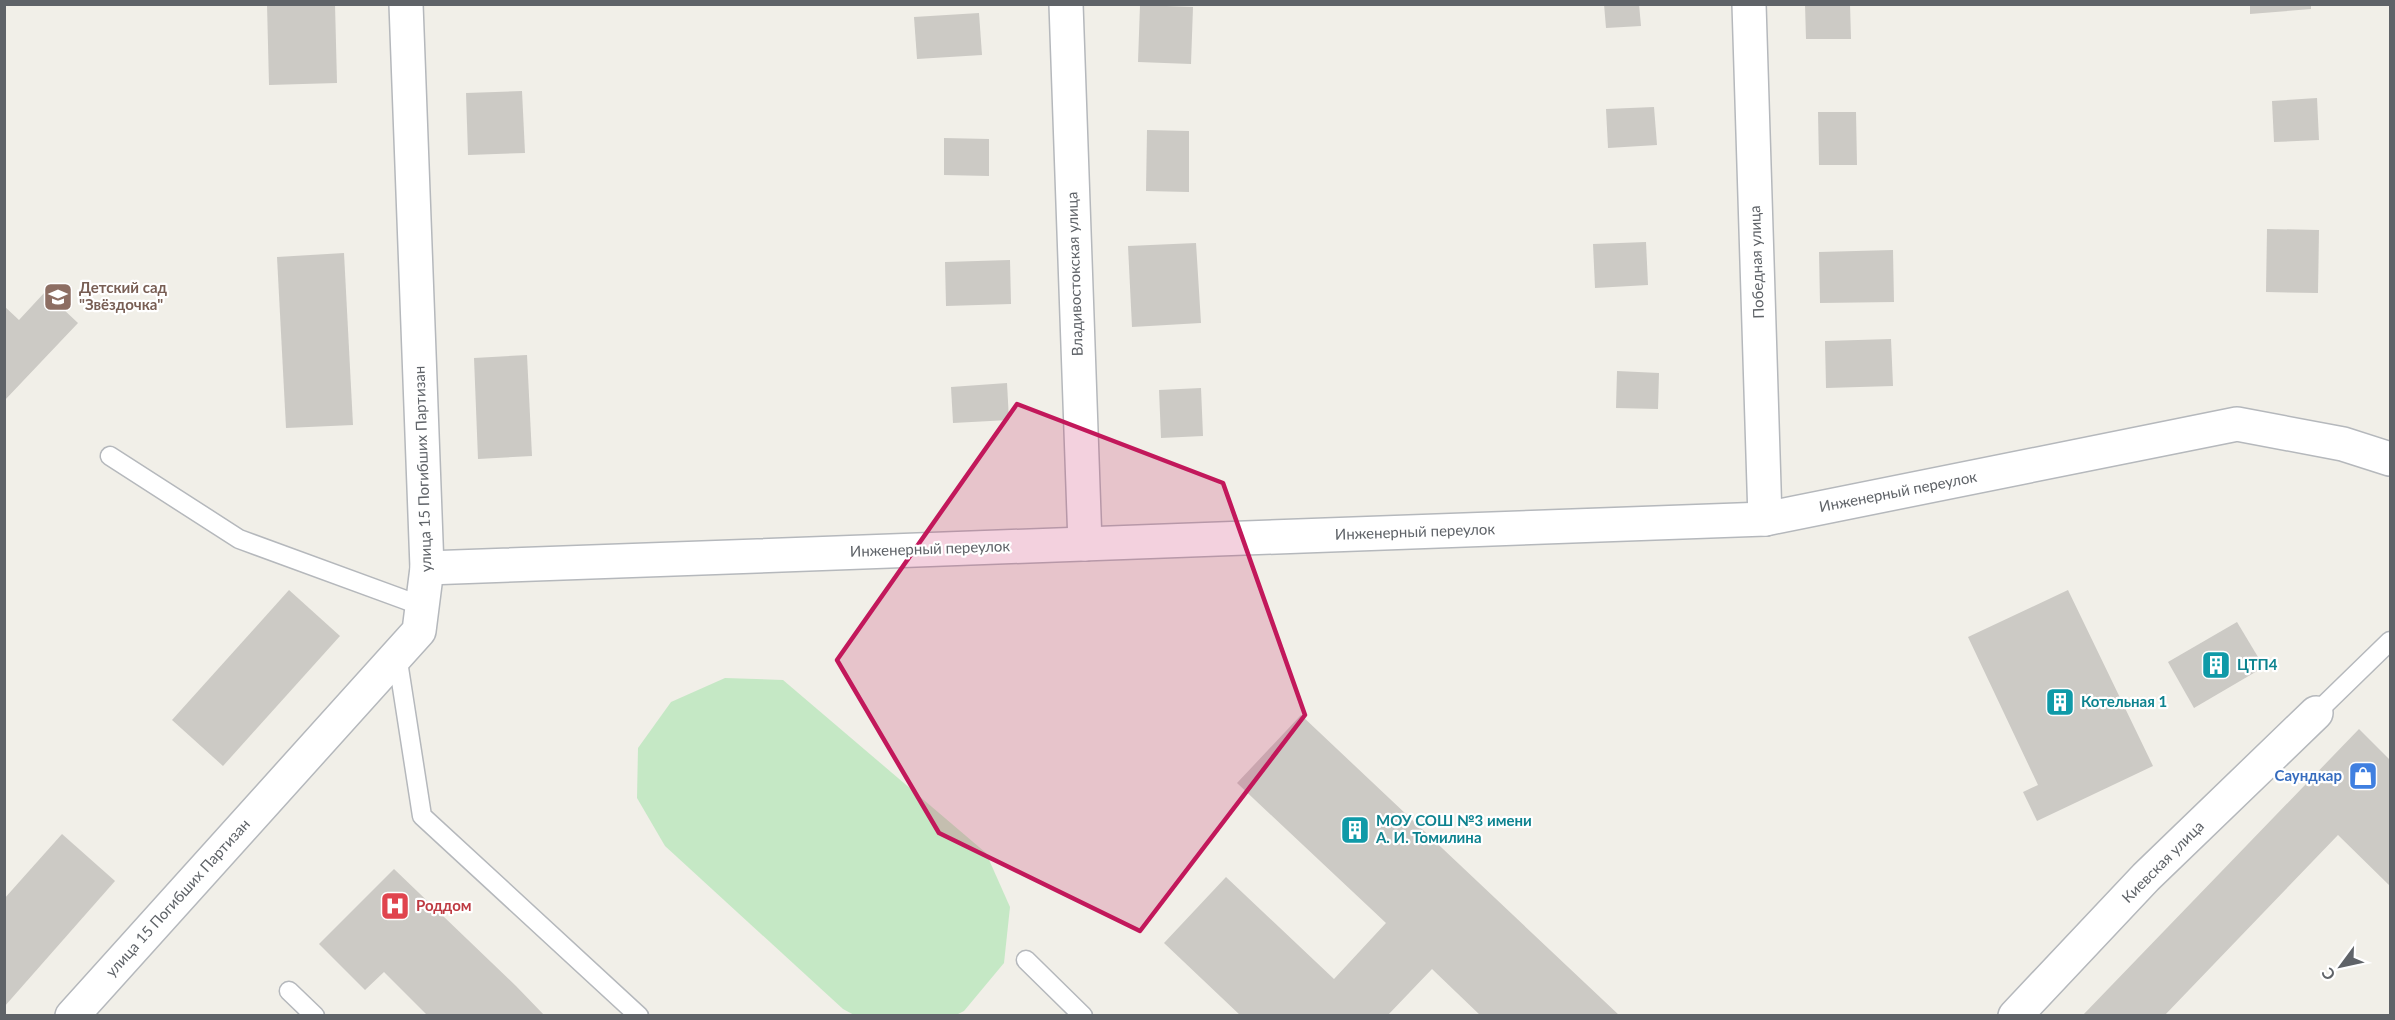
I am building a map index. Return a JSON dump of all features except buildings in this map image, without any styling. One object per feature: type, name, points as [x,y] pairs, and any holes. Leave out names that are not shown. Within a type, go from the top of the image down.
[{"type":"street","name":"улица 15 Погибших Партизан","points":[[76,1014],[419,631],[427,568],[406,4]]},
{"type":"street","name":"Владивостокская улица","points":[[1066,4],[1084,544]]},
{"type":"street","name":"Победная улица","points":[[1749,4],[1765,519]]},
{"type":"street","name":"Инженерный переулок","points":[[427,568],[1765,519],[2237,424],[2343,444],[2391,459]]},
{"type":"street","name":"Киевская улица","points":[[2015,1016],[2146,877],[2316,713]]},
{"type":"lane","points":[[110,456],[239,539],[422,606]]},
{"type":"lane","points":[[2316,713],[2391,641]]},
{"type":"lane","points":[[397,655],[422,816],[639,1016]]},
{"type":"lane","points":[[1026,960],[1083,1016]]},
{"type":"lane","points":[[289,991],[315,1016]]},
{"type":"highlighted area","points":[[1017,404],[1223,483],[1305,715],[1140,931],[939,833],[837,660]]},
{"type":"green space","points":[[725,678],[783,680],[986,853],[1010,907],[1004,963],[964,1011],[954,1016],[856,1016],[843,1009],[665,846],[637,798],[638,748],[671,702]]},
{"type":"place","name":"Детский сад \"Звёздочка\"","points":[[58,297]]},
{"type":"place","name":"ЦТП4","points":[[2216,665]]},
{"type":"place","name":"Котельная 1","points":[[2060,702]]},
{"type":"place","name":"Саундкар","points":[[2363,776]]},
{"type":"place","name":"МОУ СОШ №3 имени А. И. Томилина","points":[[1355,830]]},
{"type":"place","name":"Роддом","points":[[395,906]]}]
